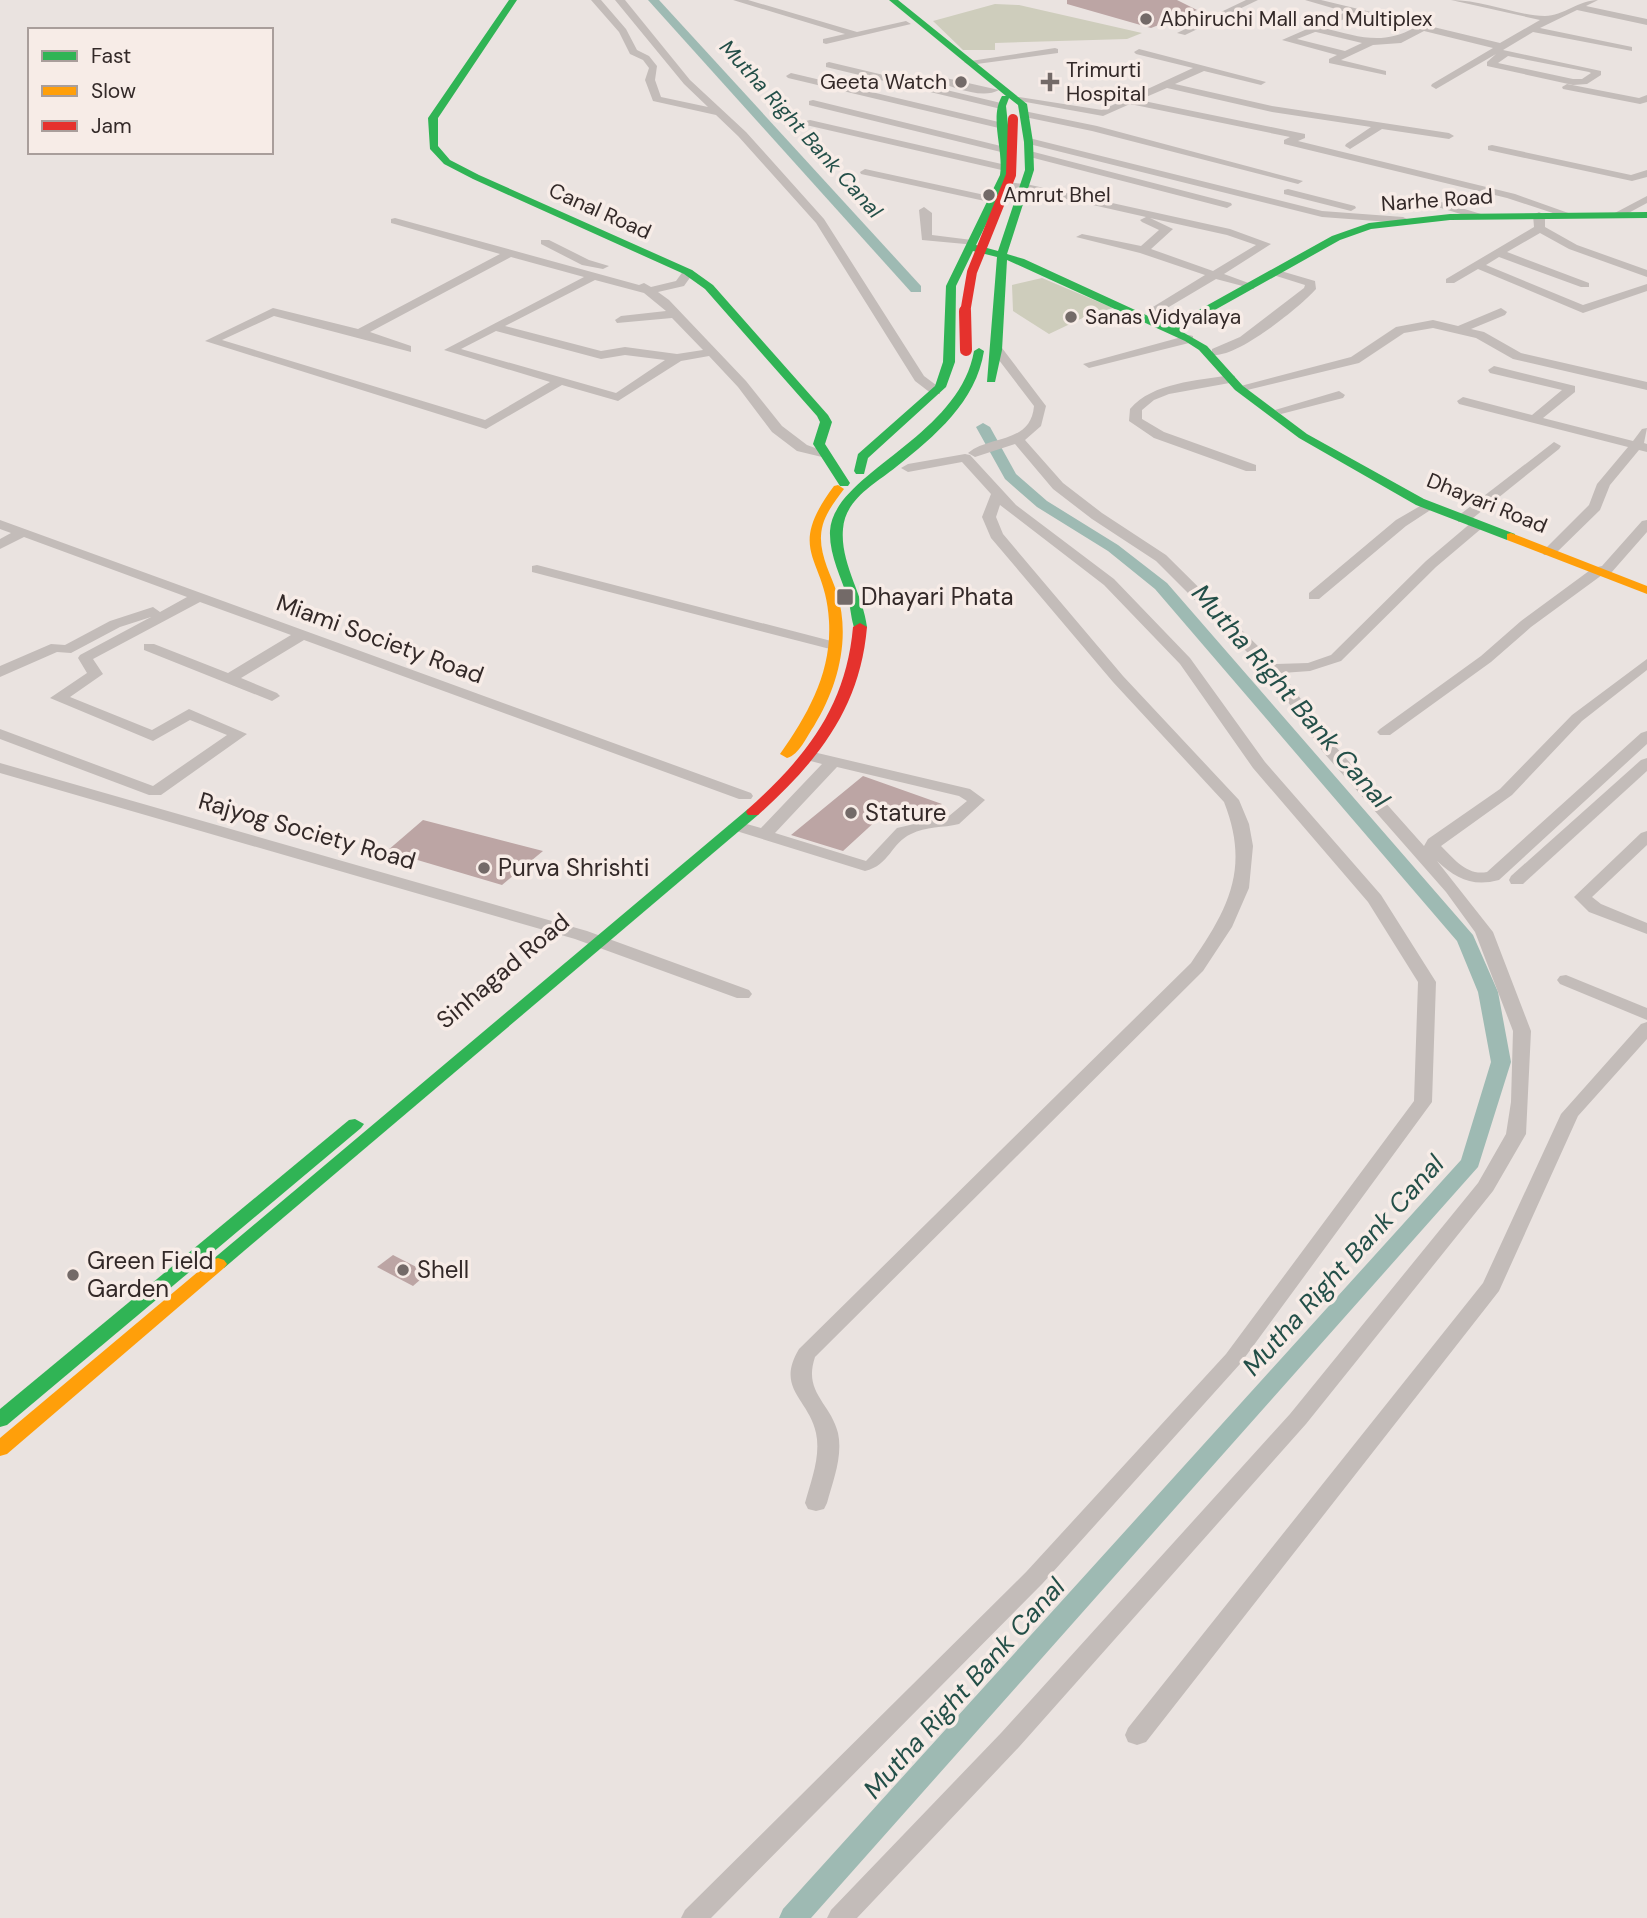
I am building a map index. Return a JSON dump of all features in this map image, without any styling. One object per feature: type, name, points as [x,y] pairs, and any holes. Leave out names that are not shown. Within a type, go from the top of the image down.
[{"type":"main road","name":"Canal Road","points":[[513,0],[433,118],[433,147],[447,162],[476,177],[688,272],[709,287],[822,415],[826,422],[819,444],[825,457]]},
{"type":"main road","points":[[775,767],[796,744],[819,702],[834,646],[836,620],[833,602],[812,548],[815,520],[820,510],[844,483],[955,388],[972,351],[964,316],[972,272],[1011,175],[1009,114],[878,0]]},
{"type":"main road","points":[[879,496],[968,411],[989,386],[998,351],[996,327],[1002,253],[1026,187],[1029,148],[1009,114],[969,62],[893,0]]},
{"type":"main road","points":[[860,471],[862,457],[936,391],[949,362],[951,286],[1002,185],[1006,168],[1009,114]]},
{"type":"main road","name":"Narhe Road","points":[[1180,332],[1274,272],[1336,238],[1369,226],[1395,220],[1477,216],[1539,222],[1568,215],[1647,215]]},
{"type":"main road","name":"Dhayari Road","points":[[970,245],[1002,253],[1180,332],[1216,352],[1240,384],[1314,433],[1317,442]]},
{"type":"main road","name":"Dhayari Road","points":[[1020,261],[1065,275],[1152,313],[1203,348],[1240,384],[1303,436],[1427,506],[1647,590]]},
{"type":"main road","name":"Sinhagad Road","points":[[0,1449],[599,942],[731,819],[770,798],[809,756],[840,704],[852,675],[861,633],[857,600],[835,546],[836,519],[846,502],[959,402],[976,379],[981,356],[972,351]]},
{"type":"main road","points":[[825,457],[844,483]]},
{"type":"main road","points":[[838,554],[852,525]]},
{"type":"main road","name":"Sinhagad Road","points":[[731,819],[745,796],[759,783]]},
{"type":"main road","name":"Sinhagad Road","points":[[561,952],[599,920]]},
{"type":"main road","points":[[388,1097],[407,1105]]},
{"type":"main road","points":[[24,1430],[1,1419],[365,1116]]},
{"type":"street","points":[[596,0],[623,31],[633,52],[654,68],[650,80],[657,99],[720,113]]},
{"type":"street","points":[[620,0],[687,82],[720,113],[820,221],[919,378],[936,391]]},
{"type":"street","points":[[738,0],[855,34]]},
{"type":"street","points":[[1182,33],[1253,0]]},
{"type":"street","points":[[1310,0],[1423,27],[1502,50],[1592,69],[1598,73],[1579,83],[1490,64],[1502,50]]},
{"type":"street","points":[[1457,0],[1548,19]]},
{"type":"street","points":[[1436,86],[1502,50],[1548,19],[1593,0]]},
{"type":"street","points":[[1576,7],[1647,22]]},
{"type":"street","points":[[1347,54],[1287,40],[1302,31],[1316,29],[1355,11]]},
{"type":"street","points":[[825,41],[906,24]]},
{"type":"street","points":[[1316,29],[1371,42],[1398,41],[1423,27]]},
{"type":"street","points":[[1532,29],[1629,49]]},
{"type":"street","points":[[1371,42],[1332,61],[1383,73]]},
{"type":"street","points":[[969,62],[1055,51]]},
{"type":"street","points":[[1139,52],[1261,82]]},
{"type":"street","points":[[1476,62],[1480,69],[1640,101],[1647,98]]},
{"type":"street","points":[[829,65],[1009,114]]},
{"type":"street","points":[[813,103],[1009,114],[1096,114],[1132,102],[1204,67]]},
{"type":"street","points":[[791,75],[1093,128],[1298,181]]},
{"type":"street","points":[[937,79],[967,88],[1009,114]]},
{"type":"street","points":[[1168,85],[1272,109],[1450,136]]},
{"type":"street","points":[[1581,100],[1591,92]]},
{"type":"street","points":[[839,98],[1009,114]]},
{"type":"street","points":[[1132,102],[1350,146],[1415,162],[1402,170]]},
{"type":"street","points":[[810,123],[1006,168]]},
{"type":"street","points":[[1350,146],[1381,125]]},
{"type":"street","points":[[1301,136],[1288,142],[1511,196],[1568,215]]},
{"type":"street","points":[[1029,148],[1227,205]]},
{"type":"street","points":[[1029,148],[1322,214],[1395,220]]},
{"type":"street","points":[[1492,148],[1632,178],[1647,173]]},
{"type":"street","points":[[865,172],[994,200]]},
{"type":"street","points":[[1002,185],[1026,187],[1111,205],[1230,232],[1265,244],[1152,313]]},
{"type":"street","points":[[1288,192],[1395,220]]},
{"type":"street","points":[[1422,199],[1477,216]]},
{"type":"street","points":[[1617,215],[1647,199]]},
{"type":"street","points":[[1111,205],[1107,210],[1167,229],[1143,250]]},
{"type":"street","points":[[924,210],[926,238],[970,245]]},
{"type":"street","points":[[395,221],[648,291],[680,284],[688,272]]},
{"type":"street","points":[[1450,281],[1498,253],[1539,222],[1573,247],[1647,274]]},
{"type":"street","points":[[1082,237],[1143,250],[1250,287]]},
{"type":"street","points":[[545,242],[582,261],[602,265],[648,288],[741,384],[777,429],[802,448],[825,457]]},
{"type":"street","points":[[1498,253],[1585,285]]},
{"type":"street","points":[[360,333],[508,254]]},
{"type":"street","points":[[1477,265],[1583,309],[1647,287]]},
{"type":"street","points":[[1216,352],[1244,340],[1310,289],[1311,283],[1274,272]]},
{"type":"street","points":[[594,276],[450,350],[618,397],[677,358]]},
{"type":"street","points":[[407,349],[360,333],[273,312],[211,341],[428,405],[486,425],[560,381]]},
{"type":"street","points":[[1462,329],[1501,312]]},
{"type":"street","points":[[621,320],[674,314]]},
{"type":"street","points":[[1251,468],[1159,435],[1135,421],[1136,409],[1150,397],[1240,384],[1355,360],[1400,330],[1433,324],[1462,329],[1517,356],[1647,386]]},
{"type":"street","points":[[493,327],[601,355],[625,351],[677,358],[710,352]]},
{"type":"street","points":[[1088,364],[1180,332]]},
{"type":"street","points":[[908,468],[970,455],[1017,438],[1038,425],[1040,406],[998,351]]},
{"type":"street","points":[[1494,370],[1571,389],[1534,419]]},
{"type":"street","points":[[1281,410],[1339,394]]},
{"type":"street","points":[[1463,401],[1641,447]]},
{"type":"street","points":[[1549,552],[1595,507],[1604,484],[1641,447],[1647,432]]},
{"type":"street","points":[[840,1918],[1010,1740],[1298,1419],[1486,1186],[1516,1134],[1520,1102],[1522,1031],[1484,932],[1452,888],[1329,749],[1272,669],[1161,558],[1063,491],[1017,438]]},
{"type":"street","points":[[1272,669],[1310,667],[1336,658],[1470,522],[1554,446]]},
{"type":"street","points":[[694,1918],[1017,1596],[1233,1359],[1423,1102],[1427,982],[1375,899],[1259,765],[1185,661],[1109,582],[1011,508],[970,455]]},
{"type":"street","points":[[816,1503],[829,1445],[827,1430],[800,1384],[799,1368],[806,1354],[1197,967],[1230,919],[1243,886],[1243,842],[1239,816],[1231,800],[1212,776],[1118,679],[996,535],[989,517],[998,494]]},
{"type":"street","points":[[1314,596],[1401,523],[1427,506]]},
{"type":"street","name":"Miami Society Road","points":[[0,524],[745,796]]},
{"type":"street","points":[[1385,732],[1467,674],[1526,624],[1598,571],[1606,570],[1647,524]]},
{"type":"street","points":[[0,545],[23,532]]},
{"type":"street","points":[[537,569],[834,646]]},
{"type":"street","points":[[0,672],[56,647],[66,650],[119,623],[195,596]]},
{"type":"street","points":[[0,734],[155,792],[239,734],[189,713],[153,736],[58,698],[95,674],[85,659],[195,596]]},
{"type":"street","points":[[119,623],[138,629]]},
{"type":"street","points":[[229,679],[302,635]]},
{"type":"street","points":[[149,647],[272,696]]},
{"type":"street","points":[[1647,663],[1577,718],[1506,792],[1434,842],[1432,847],[1468,878],[1482,880],[1493,876],[1647,736]]},
{"type":"street","points":[[731,819],[764,835],[865,866],[873,864],[903,831],[943,820],[953,821],[977,800],[964,792],[809,756]]},
{"type":"street","points":[[764,835],[833,762]]},
{"type":"street","points":[[1517,880],[1647,763]]},
{"type":"street","name":"Rajyog Society Road","points":[[0,768],[581,935],[743,995]]},
{"type":"street","points":[[1645,840],[1582,897],[1595,908],[1647,929]]},
{"type":"street","points":[[1566,980],[1647,1015]]},
{"type":"street","points":[[1137,1735],[1492,1286],[1570,1114],[1647,1028]]},
{"type":"shaded area","points":[[995,4],[1019,5],[1142,33],[1127,39],[995,43],[995,50],[963,50],[933,21]]},
{"type":"shaded area","points":[[1042,278],[1113,308],[1089,315],[1049,334],[1013,311],[1012,285]]},
{"type":"building","name":"Abhiruchi Mall and Multiplex","points":[[1067,0],[1177,0],[1197,10],[1151,28],[1067,4]]},
{"type":"building","name":"Stature","points":[[863,776],[942,804],[924,819],[891,807],[843,851],[791,835]]},
{"type":"building","name":"Purva Shrishti","points":[[423,820],[543,851],[502,885],[387,851]]},
{"type":"building","name":"Shell","points":[[393,1255],[428,1273],[413,1286],[377,1267]]},
{"type":"waterway","name":"Mutha Right Bank Canal","points":[[653,0],[916,289]]},
{"type":"waterway","name":"Mutha Right Bank Canal","points":[[793,1918],[1471,1162],[1501,1062],[1488,992],[1466,939],[1161,586],[1113,548],[1042,504],[1010,476],[983,427]]},
{"type":"traffic: fast","points":[[513,0],[433,118],[433,147],[447,162],[476,177],[688,272],[709,287],[822,415],[826,422],[819,444],[844,483]]},
{"type":"traffic: fast","points":[[893,0],[1022,104],[1029,142],[1030,170],[1004,246],[991,380]]},
{"type":"traffic: fast","points":[[860,471],[862,457],[940,387],[949,362],[951,286],[1005,175],[1007,163],[1001,106],[1005,98]]},
{"type":"traffic: fast","points":[[1172,330],[1336,238],[1369,226],[1450,217],[1647,215]]},
{"type":"traffic: fast","points":[[969,246],[1020,261],[1189,339],[1203,348],[1239,388],[1303,436],[1420,502],[1511,537]]},
{"type":"traffic: fast","points":[[860,627],[859,613],[837,546],[836,532],[841,511],[854,494],[925,437],[956,404],[976,369],[979,351]]},
{"type":"traffic: fast","points":[[218,1264],[753,812]]},
{"type":"traffic: fast","points":[[0,1420],[355,1124]]},
{"type":"traffic: slow","points":[[787,754],[817,708],[834,656],[836,619],[833,599],[817,553],[815,539],[816,524],[838,489]]},
{"type":"traffic: slow","points":[[1511,537],[1647,590]]},
{"type":"traffic: slow","points":[[0,1449],[218,1264]]},
{"type":"traffic: jam","points":[[966,350],[964,316],[972,272],[1011,175],[1013,119]]},
{"type":"traffic: jam","points":[[753,812],[811,753],[827,730],[851,681],[858,655],[860,627]]},
{"type":"place","name":"Abhiruchi Mall and Multiplex","points":[[1146,19]]},
{"type":"place","name":"Geeta Watch","points":[[961,82]]},
{"type":"place","name":"Trimurti Hospital","points":[[1050,82]]},
{"type":"place","name":"Amrut Bhel","points":[[989,195]]},
{"type":"place","name":"Sanas Vidyalaya","points":[[1071,317]]},
{"type":"place","name":"Dhayari Phata","points":[[845,597]]},
{"type":"place","name":"Stature","points":[[851,813]]},
{"type":"place","name":"Purva Shrishti","points":[[484,868]]},
{"type":"place","name":"Shell","points":[[403,1270]]},
{"type":"place","name":"Green Field Garden","points":[[73,1275]]}]
